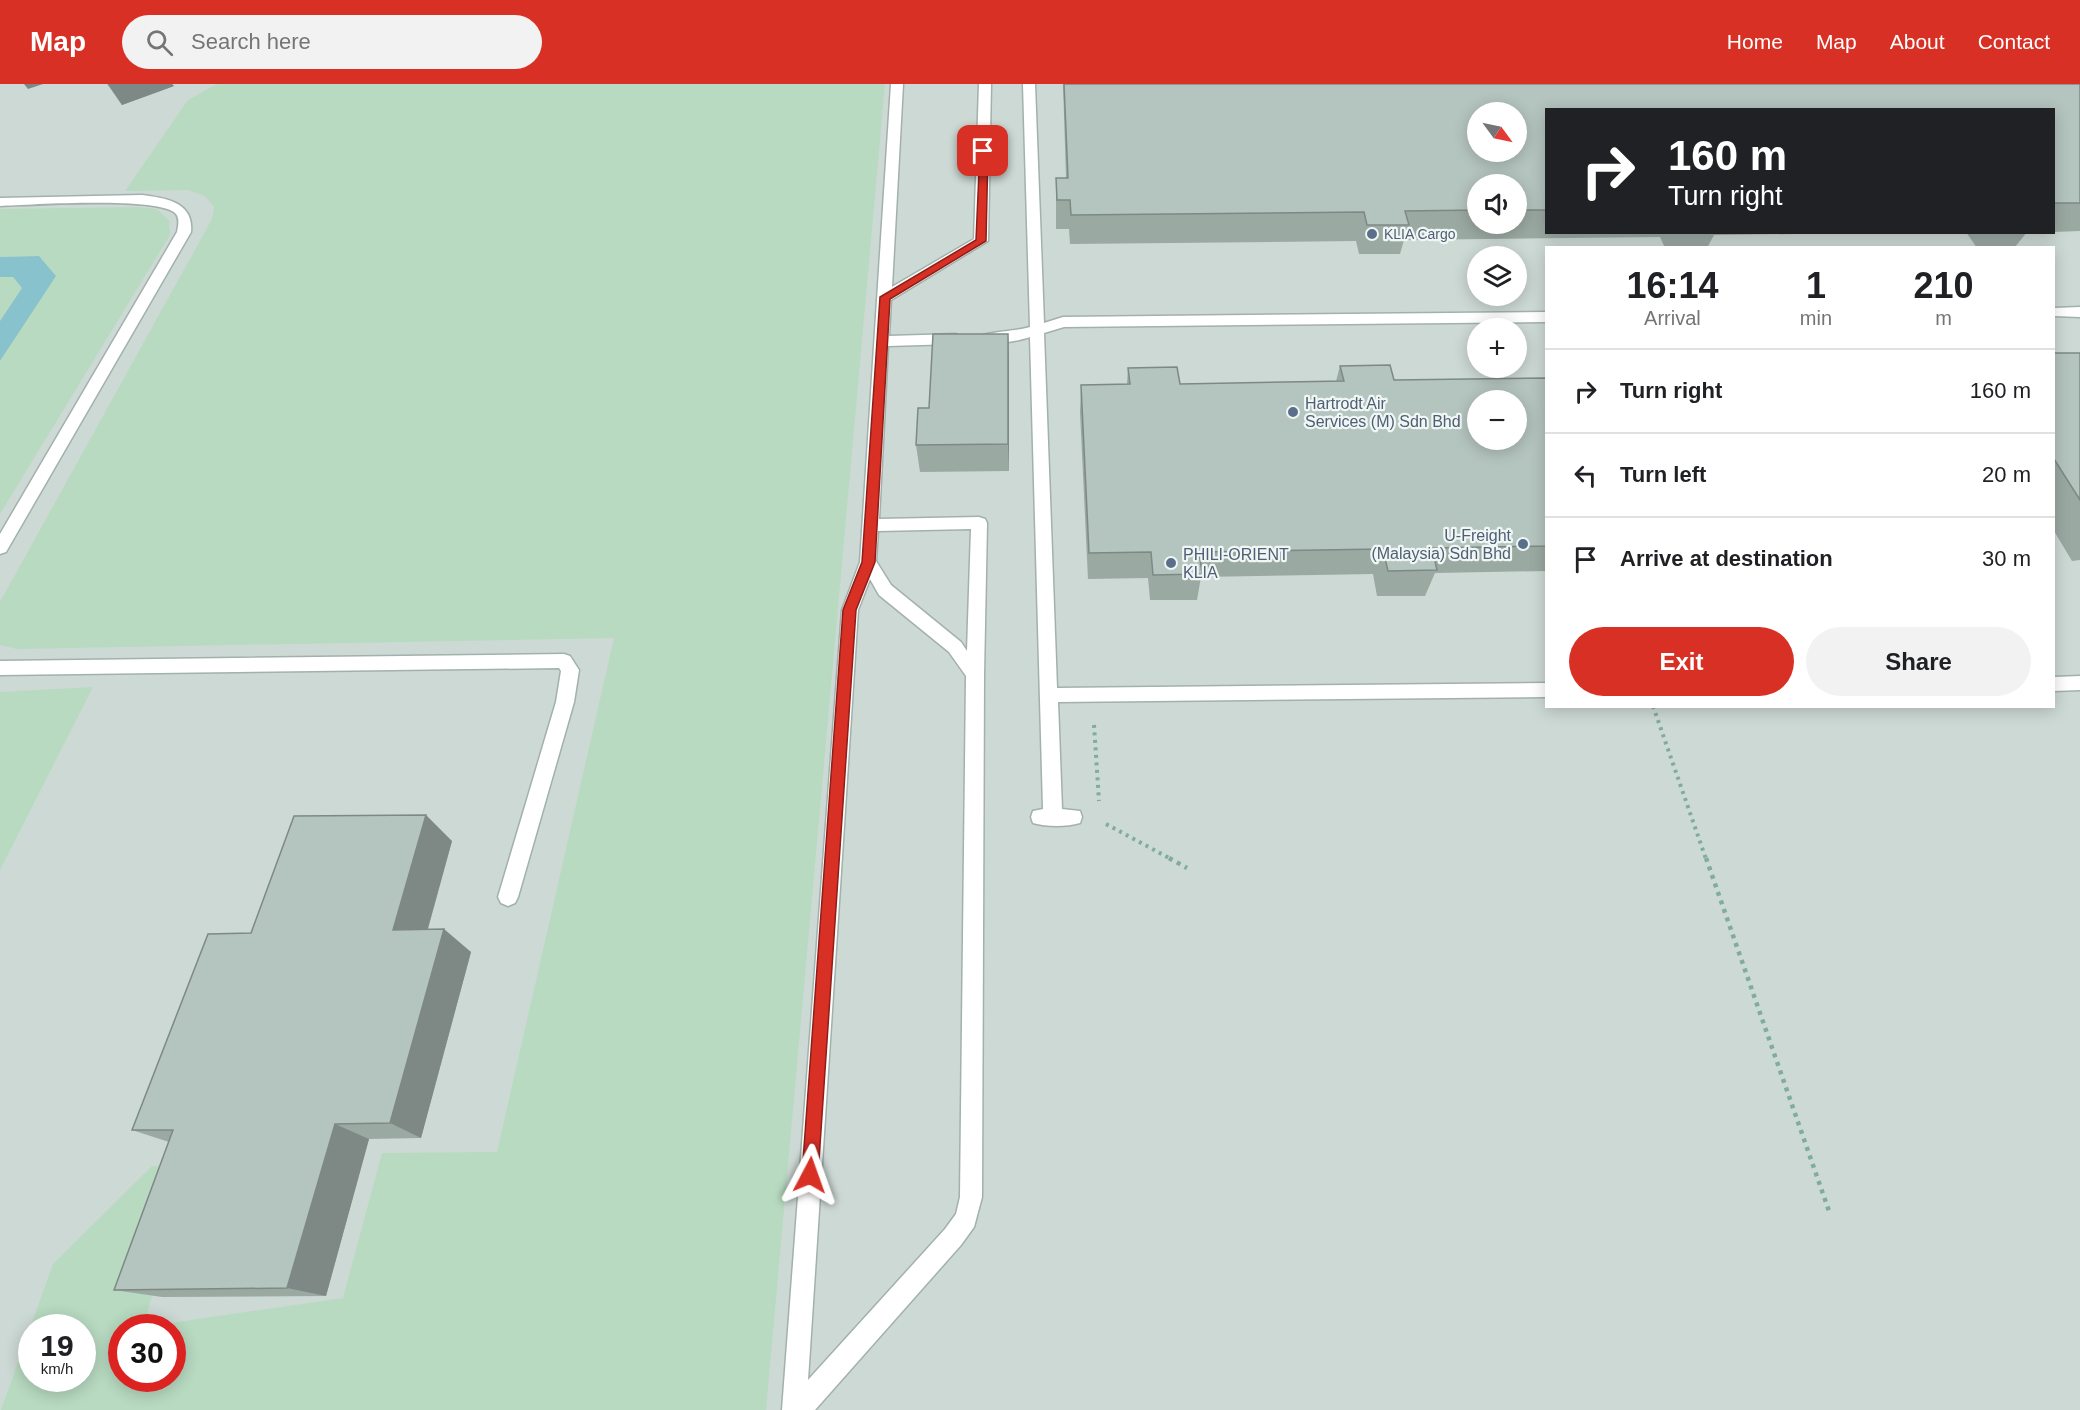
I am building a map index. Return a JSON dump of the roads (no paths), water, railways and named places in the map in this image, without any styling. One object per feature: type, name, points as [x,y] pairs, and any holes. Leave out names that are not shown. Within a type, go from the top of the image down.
[{"type":"street","points":[[794,1410],[850,610],[868,562],[871,525],[897,84]]},
{"type":"street","points":[[885,297],[981,241],[985,84]]},
{"type":"street","points":[[1029,84],[1048,695],[1046,817],[1073,817]]},
{"type":"street","points":[[0,202],[142,199],[174,206],[182,213],[186,222],[184,232],[0,548]]},
{"type":"street","points":[[2055,312],[2080,312]]},
{"type":"street","points":[[883,341],[1014,337],[1063,322],[1545,317]]},
{"type":"street","points":[[801,1410],[811,1395],[946,1246],[966,1219],[971,1197],[975,675],[979,523],[871,525]]},
{"type":"street","points":[[868,562],[885,590],[955,647],[966,659],[975,675]]},
{"type":"street","points":[[0,668],[564,661],[570,670],[565,702],[508,897]]},
{"type":"street","points":[[2055,684],[2080,683]]},
{"type":"street","points":[[1048,695],[1545,690]]},
{"type":"water","points":[[39,256],[56,276],[0,361],[0,321],[22,288],[13,277],[0,277],[0,257]]},
{"type":"place","name":"KLIA Cargo","points":[[1372,234]]},
{"type":"place","name":"Hartrodt Air Services (M) Sdn Bhd","points":[[1293,412]]},
{"type":"place","name":"U-Freight (Malaysia) Sdn Bhd","points":[[1523,544]]},
{"type":"place","name":"PHILI-ORIENT KLIA","points":[[1171,563]]}]
